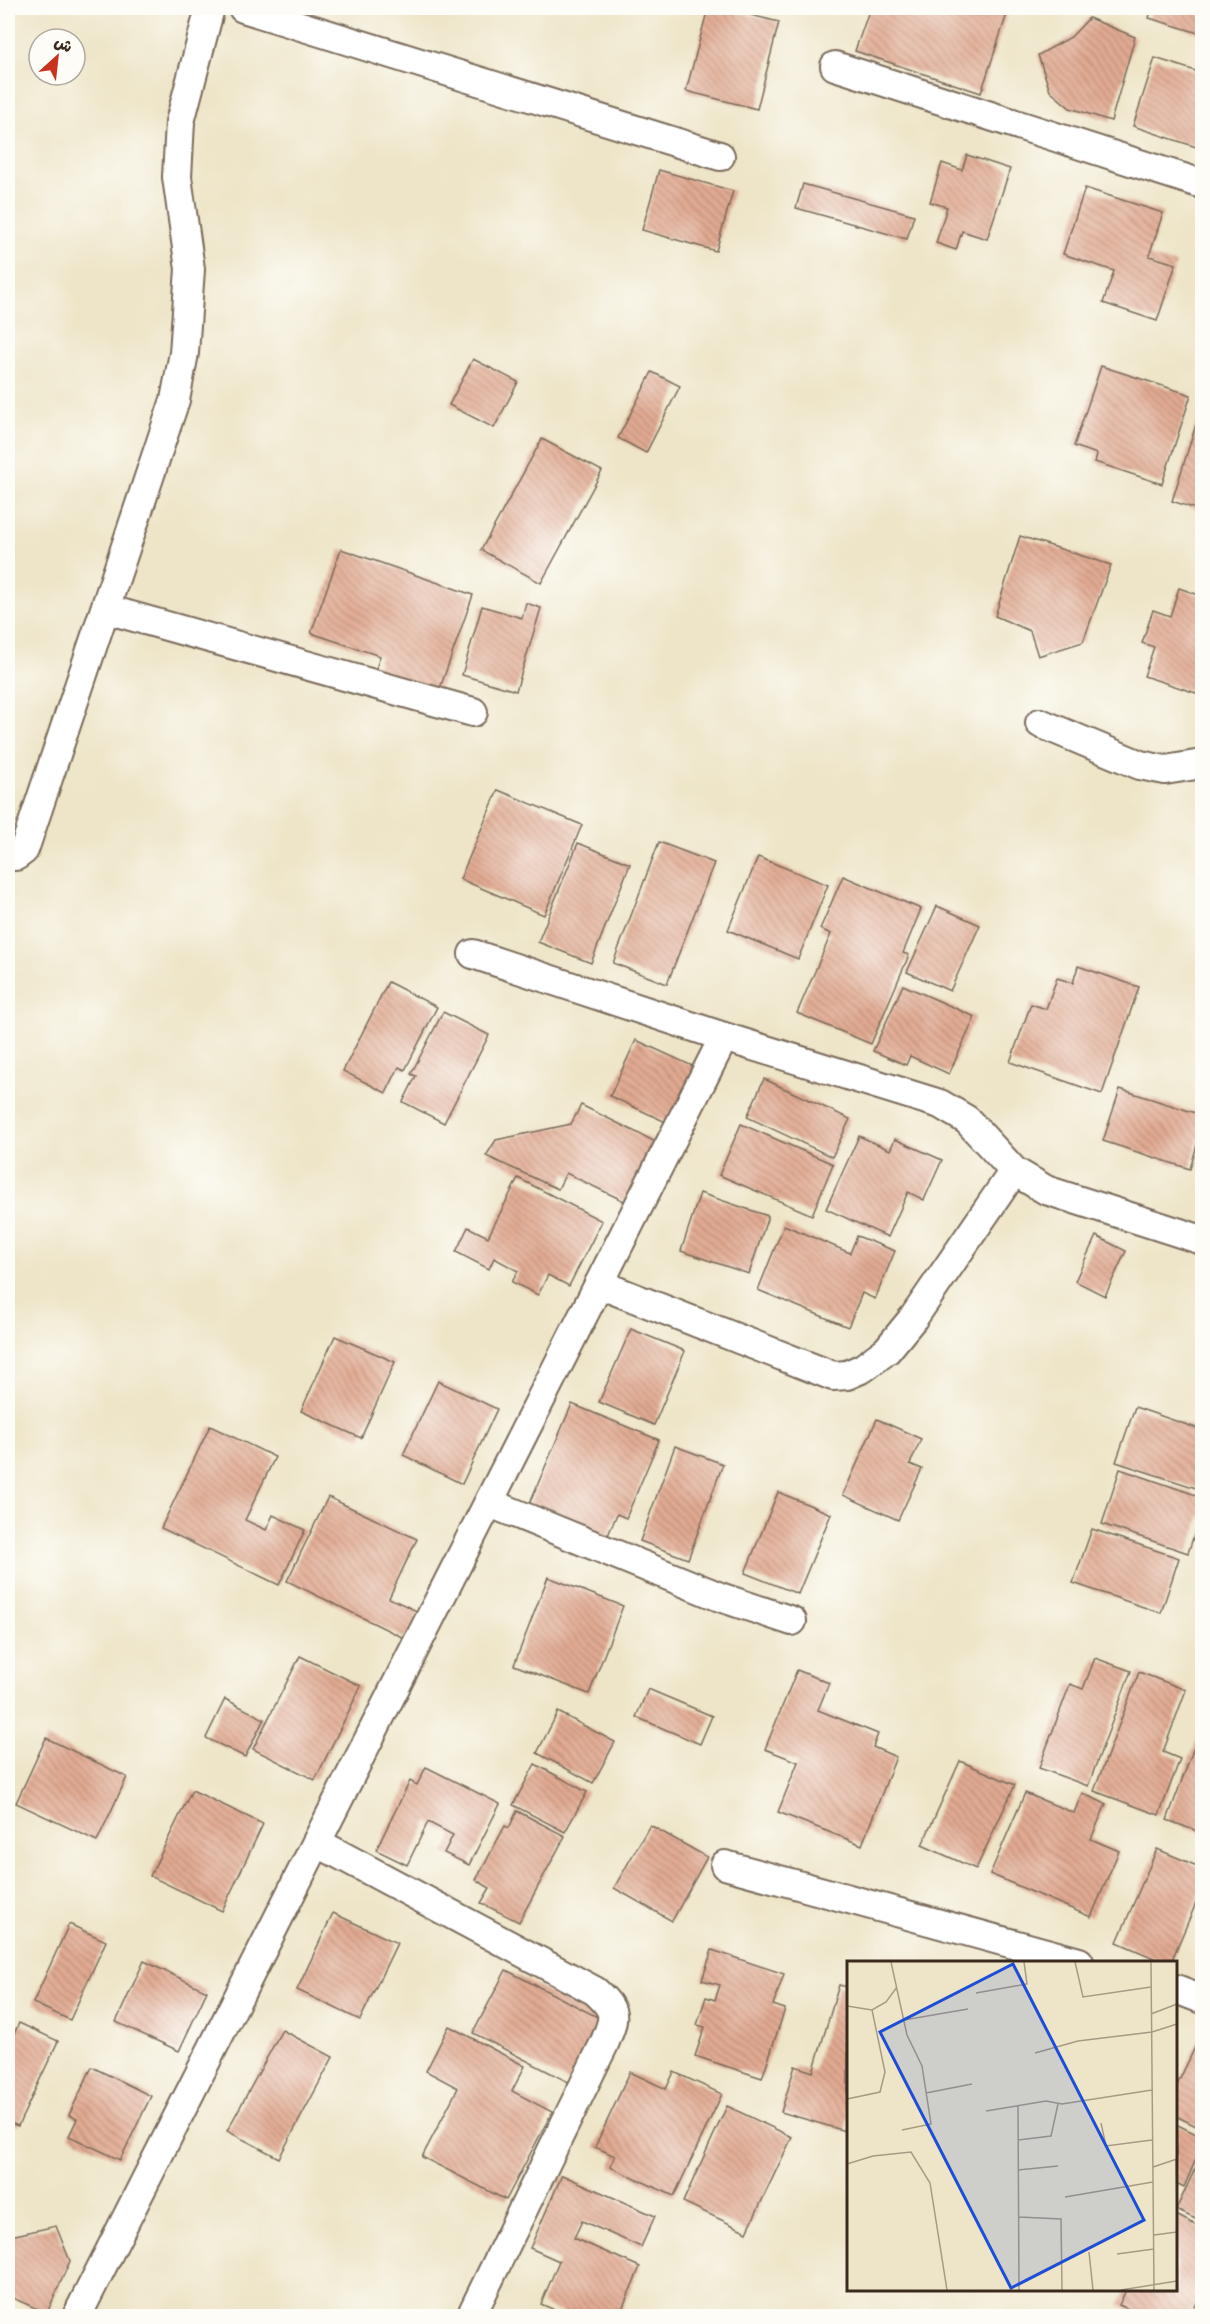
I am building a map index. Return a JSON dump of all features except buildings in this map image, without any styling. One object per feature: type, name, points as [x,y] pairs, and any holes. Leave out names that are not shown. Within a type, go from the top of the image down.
[{"type":"street","points":[[8,855],[16,856],[24,850],[175,400],[180,375],[190,269],[182,227],[177,177],[180,122],[210,8]]},
{"type":"street","points":[[243,8],[720,156]]},
{"type":"street","points":[[835,66],[1203,184]]},
{"type":"street","points":[[106,609],[473,712]]},
{"type":"street","points":[[1040,723],[1140,765],[1165,770],[1203,764]]},
{"type":"street","points":[[473,954],[724,1037],[940,1104],[967,1120],[1014,1171],[1046,1190],[1203,1240]]},
{"type":"street","points":[[77,2316],[724,1037]]},
{"type":"street","points":[[599,1284],[834,1376],[847,1375],[863,1368],[894,1342],[914,1317],[1014,1171]]},
{"type":"street","points":[[490,1503],[720,1597],[792,1621]]},
{"type":"street","points":[[318,1843],[595,1991],[610,2005],[613,2012],[613,2021],[604,2044],[471,2316]]},
{"type":"street","points":[[725,1865],[1075,1961]]},
{"type":"street","points":[[1177,1989],[1203,1999]]}]
